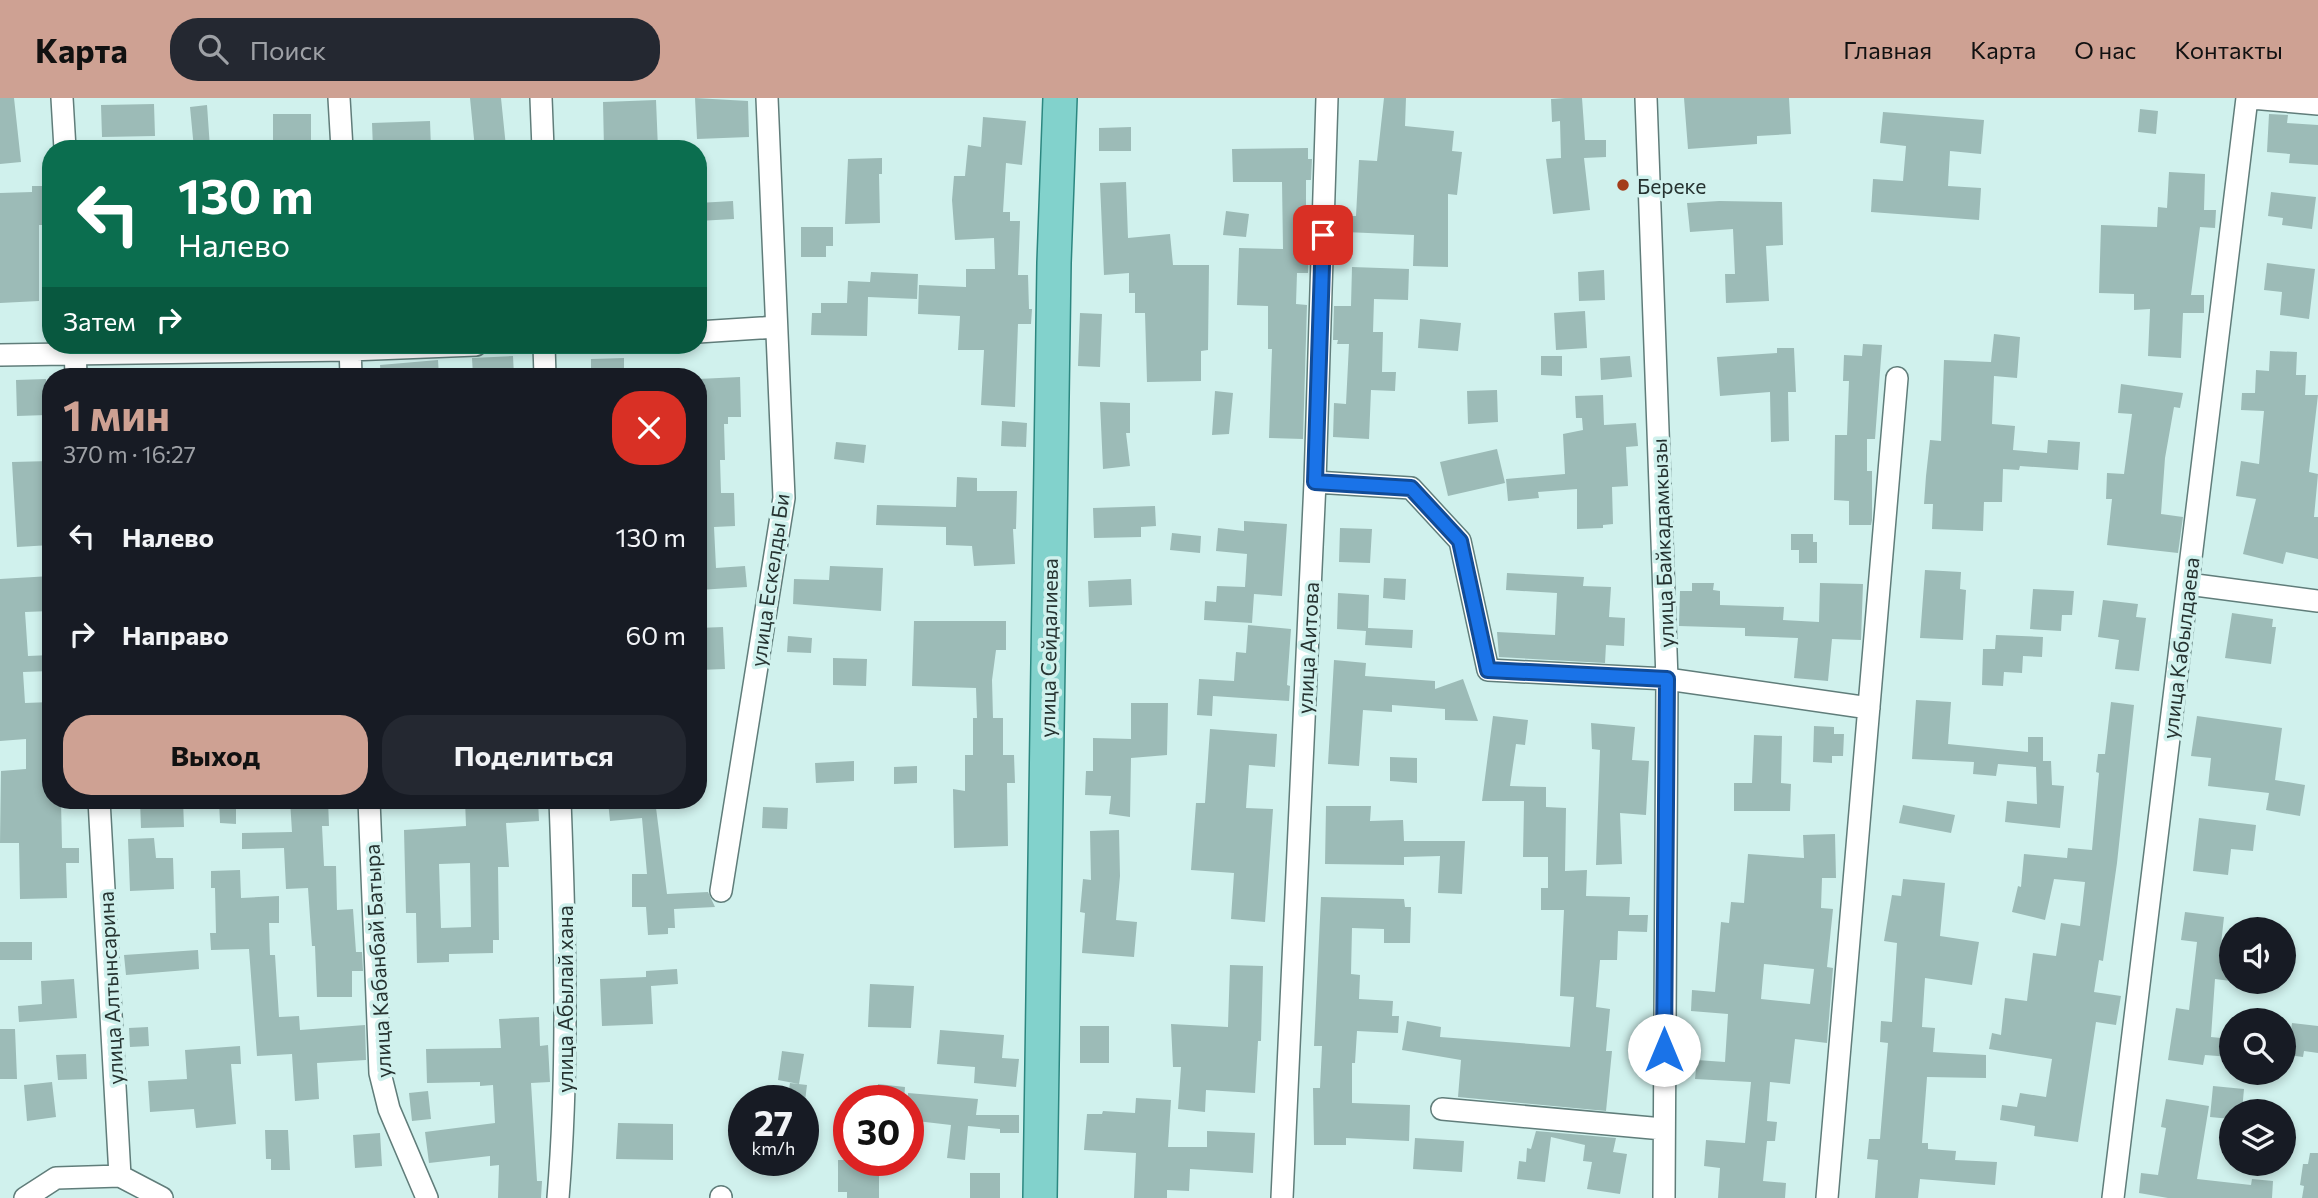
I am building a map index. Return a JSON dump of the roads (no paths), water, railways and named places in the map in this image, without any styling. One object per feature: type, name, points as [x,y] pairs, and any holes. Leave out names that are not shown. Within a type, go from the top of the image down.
[{"type":"main road","name":"улица Сейдалиева","points":[[1040,1198],[1054,263],[1060,98]]},
{"type":"street","points":[[62,98],[64,140]]},
{"type":"street","points":[[340,98],[342,140]]},
{"type":"street","points":[[541,98],[543,140]]},
{"type":"street","name":"улица Ескелды Би","points":[[721,891],[784,498],[767,98]]},
{"type":"street","name":"улица Аитова","points":[[1282,1198],[1315,482],[1328,98]]},
{"type":"street","name":"улица Байкадамкызы","points":[[1646,98],[1667,679],[1664,1198]]},
{"type":"street","points":[[2249,98],[2318,104]]},
{"type":"street","name":"улица Кабылдаева","points":[[2113,1198],[2249,98]]},
{"type":"street","points":[[707,331],[776,327]]},
{"type":"street","points":[[0,355],[42,351]]},
{"type":"street","points":[[1827,1198],[1897,378]]},
{"type":"street","points":[[1315,482],[1411,488],[1460,541],[1488,670],[1667,679],[1869,708]]},
{"type":"street","points":[[2188,584],[2318,601]]},
{"type":"street","name":"улица Алтынсарина","points":[[100,809],[120,1177]]},
{"type":"street","name":"улица Кабанбай Батыра","points":[[369,809],[380,1073],[389,1109],[427,1198]]},
{"type":"street","name":"улица Абылай хана","points":[[558,1198],[565,1116],[560,809]]},
{"type":"street","points":[[1442,1109],[1663,1129]]},
{"type":"street","points":[[24,1198],[56,1178],[120,1177],[162,1198]]},
{"type":"place","name":"Береке","points":[[1623,185]]}]
